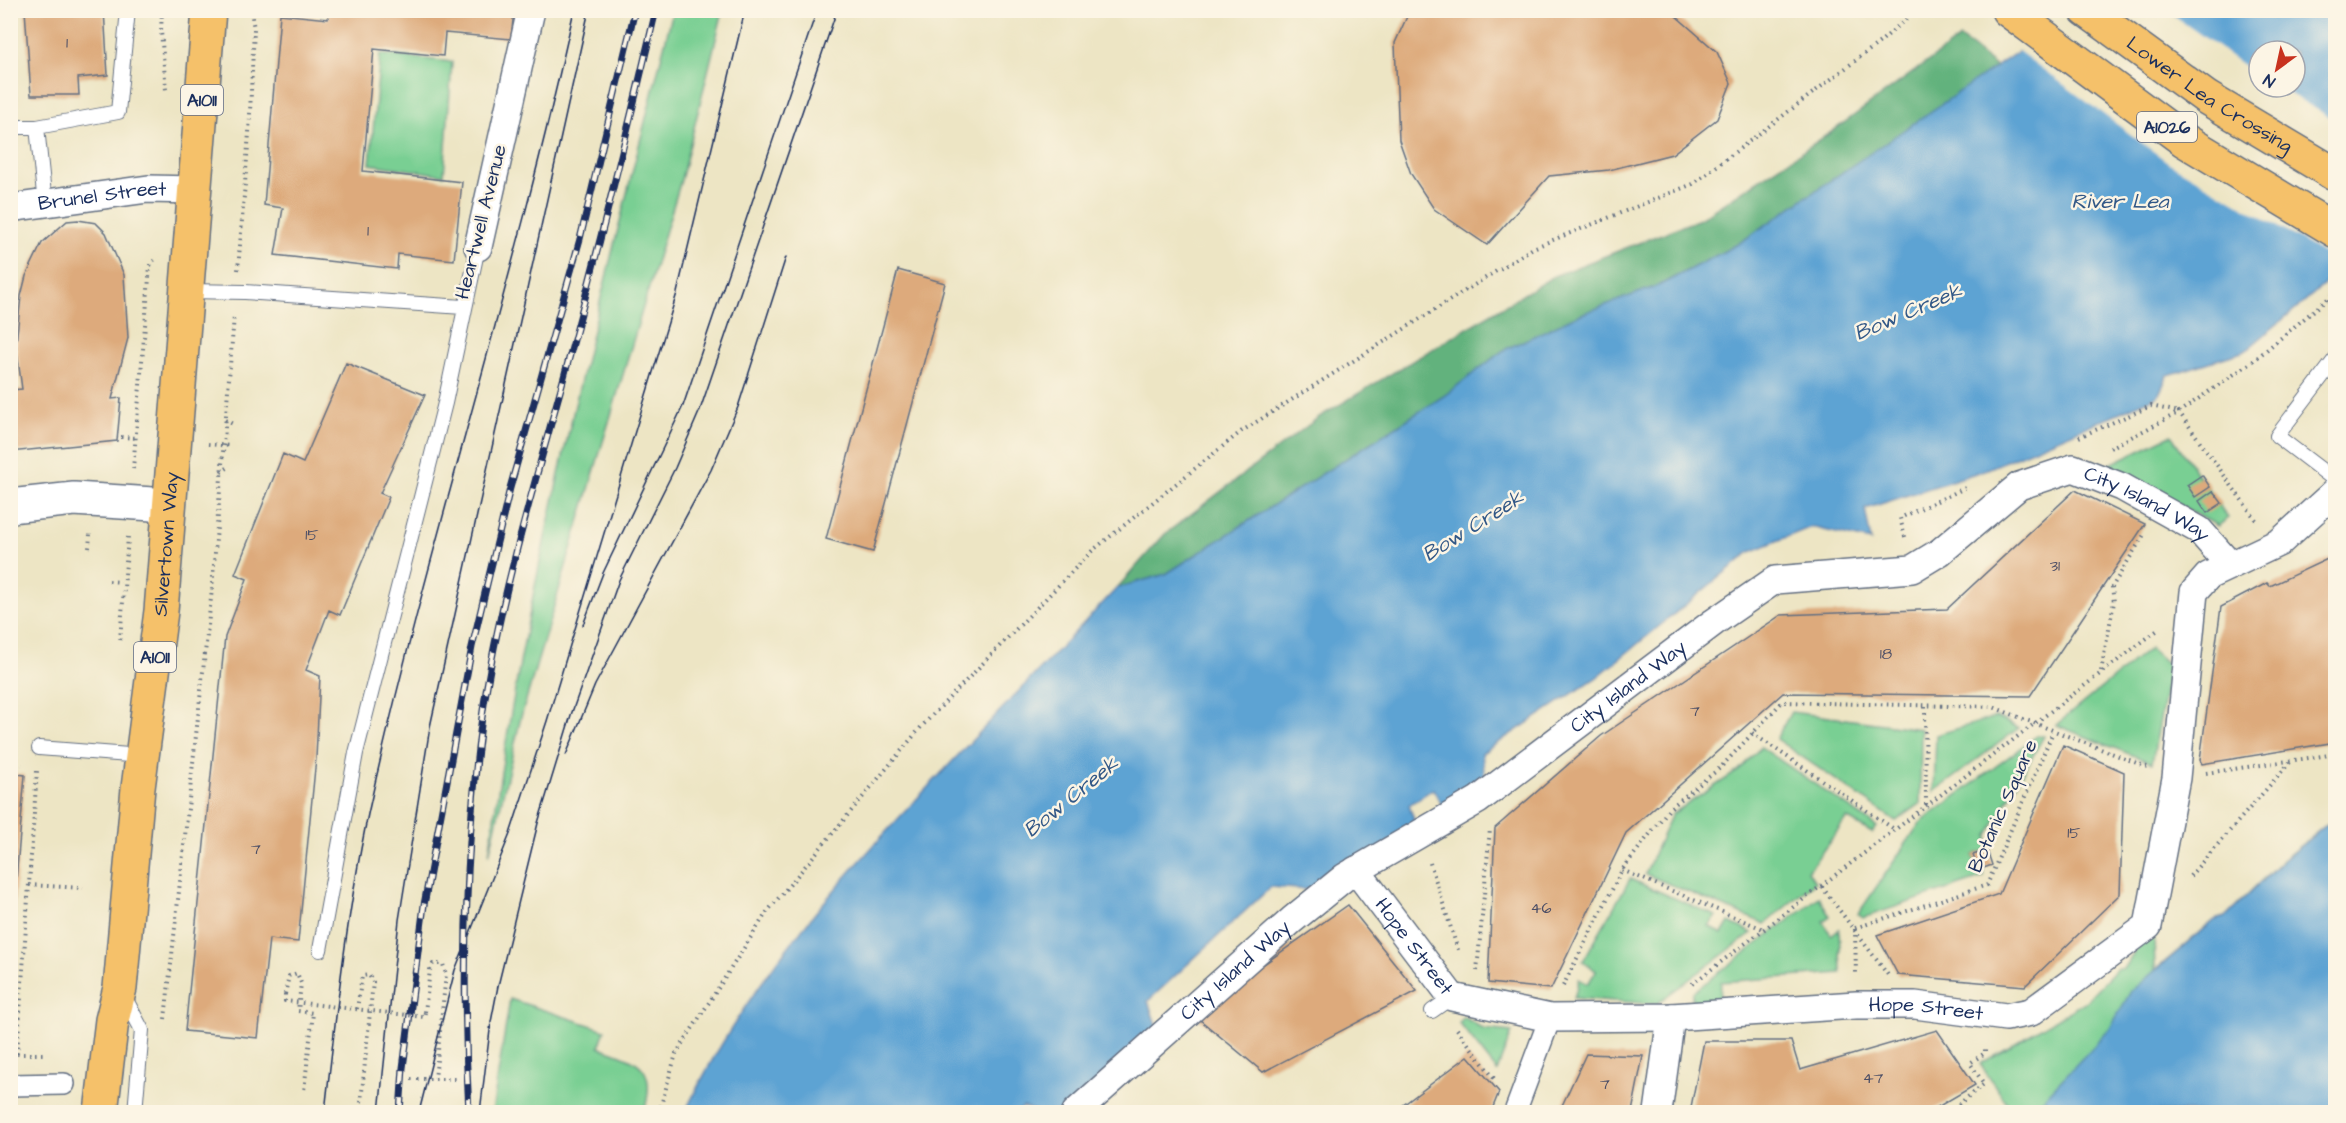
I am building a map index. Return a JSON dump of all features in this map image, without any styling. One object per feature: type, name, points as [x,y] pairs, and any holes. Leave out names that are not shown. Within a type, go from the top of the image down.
[{"type":"main road","name":"Silvertown Way","points":[[101,1113],[112,1020],[120,988],[142,756],[161,611],[209,10]]},
{"type":"main road","name":"A1026","points":[[2008,10],[2184,140],[2336,231]]},
{"type":"main road","name":"Lower Lea Crossing","points":[[2086,10],[2207,99],[2336,174]]},
{"type":"street","name":"Heartwell Avenue","points":[[478,247],[531,10]]},
{"type":"street","name":"Brunel Street","points":[[10,208],[148,189],[195,190]]},
{"type":"street","name":"City Island Way","points":[[1076,1113],[1292,920],[1356,870],[1478,800],[1714,622],[1776,580],[1912,569],[1940,552],[2019,486],[2073,468],[2122,488],[2199,530],[2229,564]]},
{"type":"street","name":"Hope Street","points":[[1356,870],[1451,999],[1550,1018],[1671,1017],[1856,1005],[1910,1005],[2006,1017],[2031,1012],[2148,926],[2176,778],[2194,592],[2208,576],[2229,564],[2280,542],[2336,490]]},
{"type":"street","points":[[10,506],[74,500],[169,505]]},
{"type":"street","points":[[1658,1113],[1671,1017]]},
{"type":"street","points":[[1515,1113],[1550,1018]]},
{"type":"street","points":[[10,1085],[64,1084]]},
{"type":"lane","points":[[10,127],[38,128],[118,112],[128,10]]},
{"type":"lane","points":[[38,128],[45,204]]},
{"type":"lane","name":"Heartwell Avenue","points":[[187,291],[236,292],[463,307],[478,247]]},
{"type":"lane","points":[[320,950],[356,753],[445,403],[463,307]]},
{"type":"lane","points":[[2336,358],[2277,436],[2336,482]]},
{"type":"lane","points":[[39,748],[142,756]]},
{"type":"lane","points":[[120,988],[142,1030],[135,1113]]},
{"type":"path","points":[[164,1029],[212,589],[249,132],[254,29],[252,10]]},
{"type":"path","points":[[659,1113],[676,1054],[767,912],[922,726],[1092,551],[1242,431],[1533,248],[1693,184],[1880,42],[1916,10]]},
{"type":"path","points":[[2073,468],[2179,412],[2252,362],[2336,292]]},
{"type":"path","points":[[2179,412],[2260,525]]},
{"type":"path","points":[[225,420],[233,424]]},
{"type":"path","points":[[121,437],[130,437]]},
{"type":"path","points":[[221,472],[229,467]]},
{"type":"path","points":[[89,548],[91,532]]},
{"type":"path","points":[[2101,672],[2114,602],[2112,586],[2128,560]]},
{"type":"path","points":[[110,581],[121,582]]},
{"type":"path","name":"Botanic Square","points":[[1671,1017],[1681,993],[2192,602]]},
{"type":"path","points":[[1550,1018],[1561,990],[1622,870],[1670,808],[1720,768],[1782,702],[1993,707],[2035,724]]},
{"type":"path","points":[[1925,707],[1926,806]]},
{"type":"path","name":"Botanic Square","points":[[1855,928],[1987,885],[2053,732],[2035,724]]},
{"type":"path","points":[[2053,732],[2176,778],[2336,754]]},
{"type":"path","points":[[1752,733],[1894,829]]},
{"type":"path","points":[[2189,878],[2292,760]]},
{"type":"path","points":[[17,1054],[37,767]]},
{"type":"path","points":[[1451,999],[1494,787]]},
{"type":"path","points":[[1420,833],[1459,954],[1451,999]]},
{"type":"path","points":[[1622,870],[1763,930]]},
{"type":"path","points":[[29,885],[83,888]]},
{"type":"path","points":[[1822,887],[1855,928],[1910,1005]]},
{"type":"path","points":[[1855,928],[1856,1005]]},
{"type":"path","points":[[304,1091],[313,1013],[298,1011],[301,983],[297,973],[289,976],[285,1001],[357,1009],[424,1017],[430,970],[433,964],[443,964],[446,974],[435,1079]]},
{"type":"path","points":[[357,1009],[360,981],[362,976],[369,975],[373,982],[360,1113]]},
{"type":"path","points":[[1948,1113],[1984,1084],[1970,1063],[1985,1053],[1984,1014]]},
{"type":"path","points":[[24,1053],[52,1054]]},
{"type":"path","points":[[411,1078],[458,1079]]},
{"type":"path","points":[[199,1104],[199,1113]]},
{"type":"green space","points":[[673,11],[723,11],[681,180],[521,717],[489,855],[505,748],[545,536],[594,325]]},
{"type":"green space","points":[[1960,38],[1997,67],[1738,244],[1660,285],[1504,350],[1444,396],[1166,574],[1117,588],[1165,534],[1319,417],[1554,276],[1700,219],[1830,133]]},
{"type":"green space","points":[[380,54],[452,62],[444,175],[370,164]]},
{"type":"green space","points":[[2171,435],[2228,518],[2218,526],[2162,496],[2098,470]]},
{"type":"green space","points":[[2150,648],[2170,666],[2152,763],[2056,725]]},
{"type":"green space","points":[[1791,712],[1921,729],[1920,804],[1896,821],[1776,739]]},
{"type":"green space","points":[[1996,717],[2019,728],[1934,792],[1936,735]]},
{"type":"green space","points":[[2038,735],[2044,736],[1988,835],[1987,850],[1973,855],[1978,870],[1984,868],[1984,877],[1863,918],[1858,914],[1920,823]]},
{"type":"green space","points":[[1761,747],[1877,827],[1872,833],[1847,818],[1808,871],[1815,882],[1765,924],[1645,874],[1672,814],[1738,771]]},
{"type":"green space","points":[[2335,818],[2104,1112],[2013,1112],[1980,1064],[2085,1002],[2117,969],[2123,969],[2144,937],[2154,936],[2155,970],[2215,920],[2225,917],[2282,860]]},
{"type":"green space","points":[[1630,879],[1716,916],[1709,926],[1722,934],[1729,922],[1752,933],[1656,1004],[1574,998],[1579,979],[1588,984],[1596,971],[1583,961]]},
{"type":"green space","points":[[1819,897],[1830,916],[1823,921],[1831,935],[1839,929],[1841,973],[1721,982],[1720,999],[1692,1002],[1692,993]]},
{"type":"green space","points":[[510,999],[605,1030],[599,1047],[634,1061],[646,1074],[648,1096],[644,1112],[492,1112]]},
{"type":"green space","points":[[1464,1017],[1483,1029],[1512,1032],[1497,1071],[1459,1023]]},
{"type":"water","name":"River Lea","points":[[2077,11],[2335,11],[2335,271],[2324,285],[2245,351],[2168,375],[2158,396],[1985,470],[1865,509],[1871,541],[1811,527],[1750,552],[1596,678],[1482,753],[1485,782],[1444,809],[1433,789],[1409,805],[1416,826],[1312,890],[1271,887],[1148,1001],[1157,1028],[1062,1112],[1038,1112],[1023,1107],[1019,1112],[685,1112],[738,1017],[802,929],[873,846],[1117,588],[1166,574],[1444,396],[1504,350],[1576,316],[1660,285],[1738,244]]},
{"type":"water","points":[[2335,818],[2335,1112],[2031,1112],[2109,1030],[2131,991],[2215,920],[2225,917],[2281,862]]},
{"type":"pier","points":[[2072,10],[2167,11],[2247,68],[2247,99],[2299,99],[2335,120],[2335,260],[2169,163],[2017,50]]},
{"type":"building","points":[[25,10],[104,10],[108,75],[78,78],[79,95],[31,95]]},
{"type":"building","points":[[329,10],[514,10],[511,39],[445,33],[443,56],[374,49],[363,171],[462,182],[454,260],[398,254],[397,269],[275,255],[283,208],[264,205],[280,14],[328,19]]},
{"type":"building","points":[[1410,10],[1669,10],[1717,52],[1731,83],[1717,119],[1672,154],[1609,170],[1549,176],[1487,245],[1434,209],[1411,174],[1399,140],[1395,43]]},
{"type":"building","points":[[67,221],[96,223],[106,233],[124,275],[128,338],[112,399],[121,398],[117,441],[10,452],[10,390],[22,389],[16,344],[21,296],[26,276],[42,243]]},
{"type":"building","points":[[898,270],[945,283],[873,552],[826,539]]},
{"type":"building","points":[[346,363],[425,395],[380,493],[389,497],[340,615],[329,610],[306,670],[320,676],[316,758],[298,942],[269,939],[258,1038],[185,1031],[225,637],[247,579],[235,574],[283,454],[303,463]]},
{"type":"building","points":[[2202,475],[2210,487],[2195,497],[2187,485]]},
{"type":"building","points":[[2075,490],[2145,524],[2030,696],[1783,693],[1626,833],[1551,989],[1488,983],[1495,828],[1601,736],[1781,615],[1947,609]]},
{"type":"building","points":[[2213,491],[2222,503],[2207,513],[2199,501]]},
{"type":"building","points":[[2336,555],[2336,742],[2202,764],[2200,760],[2221,607],[2267,583],[2270,586]]},
{"type":"building","points":[[2063,745],[2124,772],[2120,894],[2025,986],[1898,975],[1877,935],[1999,894]]},
{"type":"building","points":[[10,773],[25,775],[12,927],[10,927]]},
{"type":"building","points":[[1987,850],[1992,865],[1978,870],[1973,855]]},
{"type":"building","points":[[1348,905],[1417,991],[1263,1072],[1193,1014]]},
{"type":"building","points":[[1937,1030],[1975,1085],[1929,1112],[1690,1112],[1704,1041],[1791,1041],[1800,1070]]},
{"type":"building","points":[[1586,1054],[1643,1056],[1632,1112],[1559,1112]]},
{"type":"building","points":[[1468,1056],[1499,1092],[1491,1112],[1394,1112]]},
{"type":"tram line","points":[[325,1112],[348,926],[368,814],[417,613],[551,111],[574,10]]},
{"type":"tram line","points":[[379,1112],[399,920],[430,727],[589,10]]},
{"type":"tram line","points":[[419,1112],[455,970],[510,834],[547,721],[677,293],[745,10]]},
{"type":"tram line","points":[[583,625],[603,573],[683,406],[817,10]]},
{"type":"tram line","points":[[480,1112],[491,1022],[498,986],[538,823],[571,715],[619,580],[675,468],[700,410],[837,10]]},
{"type":"tram line","points":[[566,755],[595,685],[711,470],[738,407],[786,257]]},
{"type":"railway","points":[[400,1112],[403,1068],[424,905],[472,647],[510,488],[580,239],[635,10]]},
{"type":"railway","points":[[469,1112],[466,926],[474,786],[486,694],[515,557],[588,286],[656,10]]},
{"type":"water label","name":"Bow Creek","points":[[1908,312]]},
{"type":"water label","name":"Bow Creek","points":[[1473,526]]},
{"type":"water label","name":"Bow Creek","points":[[1071,797]]}]
